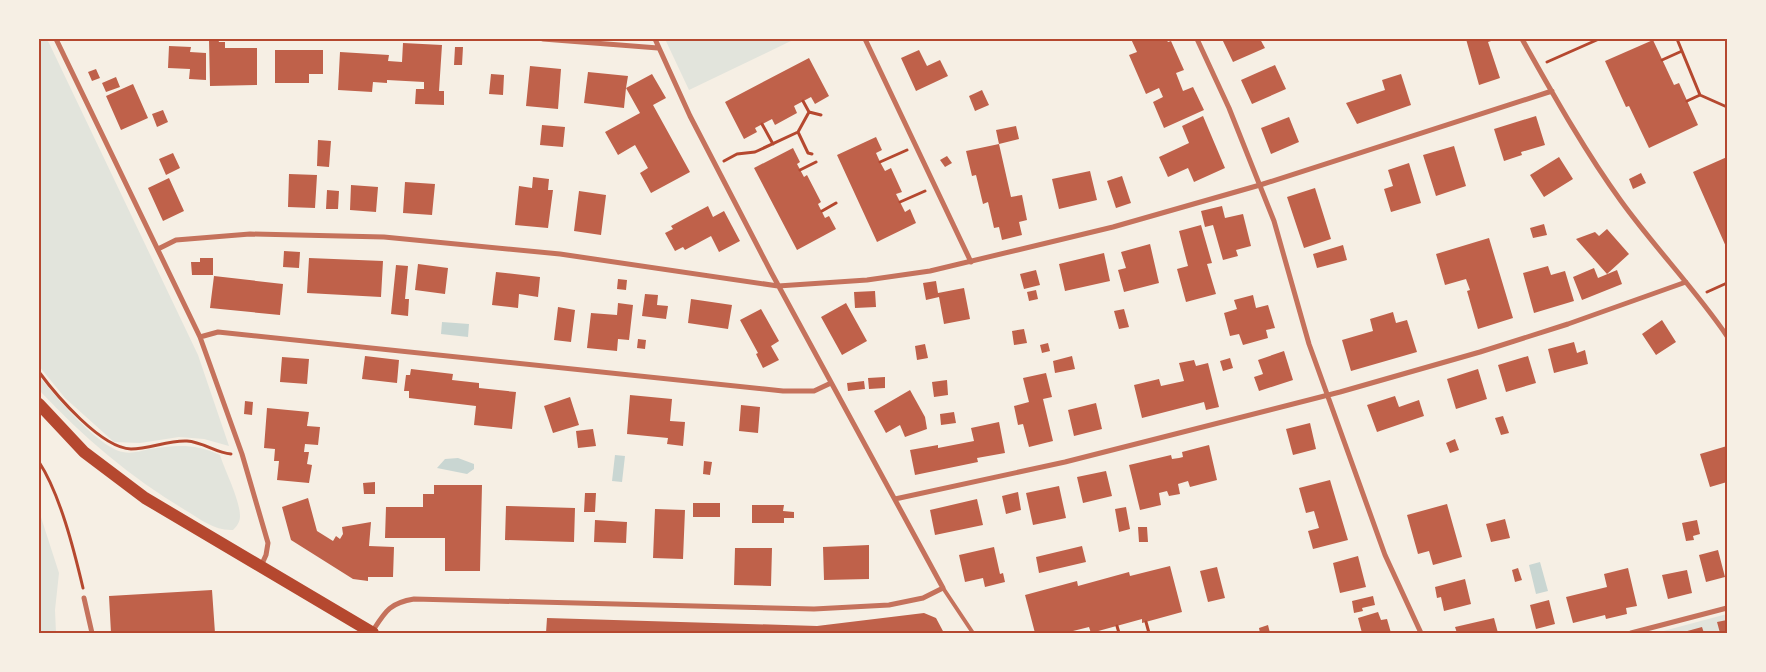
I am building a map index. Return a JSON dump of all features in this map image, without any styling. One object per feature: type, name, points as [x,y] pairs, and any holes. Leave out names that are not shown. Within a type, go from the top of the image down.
[{"type":"main road","points":[[39,404],[78,446],[109,472],[146,498],[260,568],[372,633]]},
{"type":"street","points":[[56,39],[200,337],[242,454],[268,543],[266,555],[260,568]]},
{"type":"street","points":[[543,39],[658,48]]},
{"type":"street","points":[[372,633],[388,607],[402,601],[414,599],[814,609],[889,605],[923,598],[943,588],[778,286],[690,116],[655,39]]},
{"type":"street","points":[[866,39],[971,262]]},
{"type":"street","points":[[1197,39],[1229,108],[1274,221],[1309,344],[1385,555],[1421,633]]},
{"type":"street","points":[[1522,39],[1622,203],[1727,336]]},
{"type":"street","points":[[158,249],[176,240],[250,234],[384,237],[560,254],[778,286],[868,280],[930,271],[1100,230],[1260,185],[1552,91]]},
{"type":"street","points":[[895,499],[1065,462],[1328,396],[1506,344],[1686,282]]},
{"type":"street","points":[[200,337],[218,332],[783,391],[814,391],[831,383]]},
{"type":"street","points":[[84,598],[92,633]]},
{"type":"street","points":[[1631,633],[1727,608]]},
{"type":"lane","points":[[943,588],[973,633]]},
{"type":"path","points":[[1546,63],[1599,39]]},
{"type":"path","points":[[1677,39],[1700,95],[1727,107]]},
{"type":"path","points":[[1662,60],[1682,51]]},
{"type":"path","points":[[1687,101],[1700,95]]},
{"type":"path","points":[[803,101],[809,112],[821,115]]},
{"type":"path","points":[[724,162],[736,154],[755,152],[798,132],[809,112]]},
{"type":"path","points":[[762,124],[772,144]]},
{"type":"path","points":[[798,132],[808,153],[812,154]]},
{"type":"path","points":[[880,162],[910,149]]},
{"type":"path","points":[[800,170],[816,162]]},
{"type":"path","points":[[900,202],[929,189]]},
{"type":"path","points":[[822,211],[836,203]]},
{"type":"path","points":[[1707,292],[1727,283]]},
{"type":"path","points":[[39,372],[63,402],[114,446],[130,449],[189,441],[223,453]]},
{"type":"path","points":[[39,462],[58,503],[75,554],[84,598]]},
{"type":"path","points":[[1146,622],[1149,633]]},
{"type":"path","points":[[1117,626],[1119,633]]},
{"type":"shaded area","points":[[39,39],[46,39],[49,43],[198,355],[229,446],[204,439],[179,437],[140,443],[114,442],[65,398],[39,366]]},
{"type":"shaded area","points":[[665,39],[795,39],[689,90]]},
{"type":"shaded area","points":[[442,322],[469,324],[468,337],[441,334]]},
{"type":"shaded area","points":[[39,376],[78,420],[113,448],[129,453],[185,446],[202,448],[220,455],[239,509],[240,516],[236,527],[233,530],[226,530],[208,524],[126,470],[90,440],[39,390]]},
{"type":"shaded area","points":[[615,455],[625,456],[622,482],[612,481]]},
{"type":"shaded area","points":[[458,458],[474,464],[474,469],[467,474],[437,468],[445,459]]},
{"type":"shaded area","points":[[39,511],[59,573],[55,610],[56,633],[39,633]]},
{"type":"shaded area","points":[[1540,562],[1548,591],[1536,594],[1529,565]]},
{"type":"shaded area","points":[[1727,614],[1727,633],[1656,633]]},
{"type":"building","points":[[209,39],[218,39],[219,42],[225,42],[225,48],[257,48],[257,85],[210,86]]},
{"type":"building","points":[[1131,39],[1166,39],[1168,42],[1171,41],[1184,70],[1176,73],[1183,91],[1193,87],[1204,110],[1164,128],[1153,102],[1163,97],[1159,88],[1146,94],[1129,55],[1137,52]]},
{"type":"building","points":[[1222,39],[1260,39],[1265,48],[1233,62]]},
{"type":"building","points":[[1466,39],[1497,39],[1488,42],[1500,78],[1479,85]]},
{"type":"building","points":[[1653,40],[1674,85],[1679,83],[1698,125],[1649,148],[1629,106],[1626,107],[1605,61]]},
{"type":"building","points":[[403,43],[442,45],[439,91],[444,91],[444,105],[415,104],[416,89],[424,89],[424,82],[387,80],[387,83],[373,82],[372,92],[338,90],[340,52],[389,55],[388,61],[402,62]]},
{"type":"building","points":[[169,46],[191,47],[190,52],[206,53],[206,80],[189,79],[190,69],[168,68]]},
{"type":"building","points":[[455,47],[463,47],[462,65],[454,65]]},
{"type":"building","points":[[275,50],[323,50],[323,74],[309,74],[309,83],[275,83]]},
{"type":"building","points":[[919,50],[927,66],[940,60],[948,76],[916,91],[901,58]]},
{"type":"building","points":[[809,58],[829,96],[815,104],[811,97],[794,106],[797,113],[775,125],[772,119],[755,128],[757,132],[744,139],[725,102]]},
{"type":"building","points":[[1275,65],[1286,89],[1252,104],[1241,80]]},
{"type":"building","points":[[530,66],[561,69],[558,109],[526,106]]},
{"type":"building","points":[[96,69],[100,78],[92,81],[88,72]]},
{"type":"building","points":[[588,72],[628,76],[624,108],[584,103]]},
{"type":"building","points":[[491,74],[504,75],[503,95],[489,94]]},
{"type":"building","points":[[652,74],[666,98],[653,105],[690,172],[651,193],[640,173],[648,168],[635,145],[618,155],[605,132],[640,113],[626,88]]},
{"type":"building","points":[[1401,74],[1411,105],[1357,124],[1346,103],[1385,90],[1382,80]]},
{"type":"building","points":[[116,77],[120,87],[106,92],[102,83]]},
{"type":"building","points":[[133,84],[148,118],[121,130],[106,96]]},
{"type":"building","points":[[982,90],[989,105],[975,111],[969,96]]},
{"type":"building","points":[[163,110],[168,122],[157,127],[152,114]]},
{"type":"building","points":[[1203,116],[1225,168],[1194,182],[1188,168],[1168,177],[1159,157],[1189,143],[1182,126]]},
{"type":"building","points":[[1536,116],[1545,145],[1521,152],[1522,155],[1504,161],[1494,129]]},
{"type":"building","points":[[1289,117],[1299,142],[1271,154],[1261,128]]},
{"type":"building","points":[[542,125],[565,127],[563,147],[540,145]]},
{"type":"building","points":[[1016,126],[1019,139],[999,144],[996,130]]},
{"type":"building","points":[[876,137],[882,150],[876,153],[880,162],[885,171],[891,168],[902,192],[896,194],[905,212],[910,209],[916,223],[877,242],[837,155]]},
{"type":"building","points":[[318,140],[331,141],[329,167],[317,166]]},
{"type":"building","points":[[999,144],[1011,197],[1022,195],[1027,220],[1019,222],[1022,235],[1002,240],[999,227],[994,228],[988,202],[983,204],[976,175],[972,176],[966,151]]},
{"type":"building","points":[[1454,146],[1466,186],[1436,196],[1423,155]]},
{"type":"building","points":[[793,148],[800,162],[797,164],[804,177],[807,175],[821,202],[818,204],[825,218],[829,216],[836,229],[797,250],[754,168]]},
{"type":"building","points":[[173,153],[180,168],[166,175],[159,159]]},
{"type":"building","points":[[947,156],[952,163],[945,167],[940,160]]},
{"type":"building","points":[[1559,157],[1573,179],[1544,197],[1530,175]]},
{"type":"building","points":[[1727,157],[1727,249],[1693,172]]},
{"type":"building","points":[[1409,163],[1421,203],[1391,212],[1384,189],[1393,186],[1388,170]]},
{"type":"building","points":[[1090,171],[1097,200],[1059,209],[1052,179]]},
{"type":"building","points":[[1641,173],[1646,183],[1633,189],[1629,179]]},
{"type":"building","points":[[289,174],[317,175],[315,208],[288,207]]},
{"type":"building","points":[[1122,176],[1131,203],[1116,208],[1107,181]]},
{"type":"building","points":[[533,177],[549,179],[548,190],[553,190],[548,228],[515,225],[519,186],[532,188]]},
{"type":"building","points":[[169,178],[184,211],[163,221],[148,188]]},
{"type":"building","points":[[405,182],[435,184],[432,215],[403,213]]},
{"type":"building","points":[[351,185],[378,187],[376,212],[350,210]]},
{"type":"building","points":[[1315,188],[1331,239],[1304,248],[1287,197]]},
{"type":"building","points":[[327,190],[339,191],[338,209],[326,209]]},
{"type":"building","points":[[579,191],[606,195],[601,235],[574,231]]},
{"type":"building","points":[[708,206],[713,217],[724,211],[740,241],[719,252],[711,236],[685,250],[683,247],[675,251],[665,233],[673,229],[671,226]]},
{"type":"building","points":[[1222,206],[1225,218],[1243,214],[1251,246],[1236,250],[1238,256],[1223,260],[1213,225],[1205,227],[1201,211]]},
{"type":"building","points":[[1544,224],[1547,235],[1533,238],[1530,228]]},
{"type":"building","points":[[1201,225],[1212,263],[1207,264],[1216,294],[1186,302],[1177,269],[1188,266],[1179,231]]},
{"type":"building","points":[[1607,229],[1629,254],[1607,274],[1576,239],[1595,232],[1599,236]]},
{"type":"building","points":[[1489,238],[1513,318],[1478,329],[1467,291],[1470,290],[1466,279],[1445,285],[1436,254]]},
{"type":"building","points":[[1150,244],[1159,283],[1124,292],[1118,270],[1126,268],[1121,252]]},
{"type":"building","points":[[1343,245],[1347,260],[1317,268],[1313,254]]},
{"type":"building","points":[[284,251],[300,252],[299,268],[283,267]]},
{"type":"building","points":[[1104,253],[1110,281],[1065,291],[1059,264]]},
{"type":"building","points":[[200,258],[213,258],[213,275],[192,275],[191,262],[200,262]]},
{"type":"building","points":[[309,258],[383,261],[381,297],[307,293]]},
{"type":"building","points":[[418,264],[448,268],[445,294],[415,290]]},
{"type":"building","points":[[396,265],[408,266],[405,299],[409,299],[408,316],[391,314]]},
{"type":"building","points":[[1548,266],[1551,275],[1565,271],[1574,301],[1534,313],[1523,273]]},
{"type":"building","points":[[1594,268],[1598,278],[1617,270],[1622,284],[1582,300],[1573,277]]},
{"type":"building","points":[[1036,270],[1040,285],[1024,289],[1020,274]]},
{"type":"building","points":[[496,272],[540,277],[538,297],[519,294],[518,308],[492,305]]},
{"type":"building","points":[[214,276],[283,284],[280,315],[210,308]]},
{"type":"building","points":[[618,279],[627,280],[626,290],[617,289]]},
{"type":"building","points":[[936,281],[938,293],[964,288],[970,319],[944,324],[939,297],[926,300],[923,283]]},
{"type":"building","points":[[1036,290],[1038,299],[1029,301],[1027,292]]},
{"type":"building","points":[[875,291],[876,307],[855,308],[854,292]]},
{"type":"building","points":[[645,294],[658,295],[657,305],[668,306],[666,319],[642,316]]},
{"type":"building","points":[[1253,295],[1256,308],[1268,305],[1275,328],[1266,330],[1268,338],[1243,345],[1239,334],[1230,336],[1224,313],[1237,309],[1234,300]]},
{"type":"building","points":[[691,299],[732,305],[728,329],[688,323]]},
{"type":"building","points":[[618,303],[633,305],[629,340],[618,339],[617,351],[587,348],[591,313],[617,315]]},
{"type":"building","points":[[846,303],[867,341],[842,355],[821,317]]},
{"type":"building","points":[[558,307],[575,310],[571,342],[554,340]]},
{"type":"building","points":[[761,309],[779,341],[771,346],[779,360],[763,368],[756,354],[758,353],[740,320]]},
{"type":"building","points":[[1124,309],[1129,327],[1119,329],[1114,311]]},
{"type":"building","points":[[1393,312],[1396,323],[1407,320],[1417,352],[1351,371],[1342,340],[1373,331],[1370,319]]},
{"type":"building","points":[[1662,320],[1676,342],[1656,355],[1642,334]]},
{"type":"building","points":[[1024,329],[1027,343],[1014,345],[1012,331]]},
{"type":"building","points":[[638,339],[646,340],[645,349],[637,348]]},
{"type":"building","points":[[1574,342],[1577,353],[1585,350],[1588,364],[1554,373],[1548,349]]},
{"type":"building","points":[[1048,343],[1050,351],[1042,353],[1040,345]]},
{"type":"building","points":[[925,344],[928,358],[917,360],[915,346]]},
{"type":"building","points":[[1284,351],[1293,380],[1259,391],[1254,377],[1263,374],[1258,360]]},
{"type":"building","points":[[365,356],[399,360],[397,383],[362,379]]},
{"type":"building","points":[[1072,356],[1075,369],[1055,373],[1053,361]]},
{"type":"building","points":[[1528,356],[1536,383],[1506,392],[1498,365]]},
{"type":"building","points":[[282,357],[309,359],[307,384],[280,382]]},
{"type":"building","points":[[1230,358],[1233,368],[1223,371],[1220,361]]},
{"type":"building","points":[[1194,360],[1196,366],[1208,363],[1219,407],[1206,410],[1204,402],[1142,418],[1134,385],[1159,379],[1161,386],[1184,381],[1179,363]]},
{"type":"building","points":[[411,369],[453,374],[452,380],[479,383],[479,388],[516,392],[512,429],[474,425],[476,406],[409,398],[409,391],[404,391],[406,375],[410,375]]},
{"type":"building","points":[[1478,369],[1487,399],[1456,409],[1447,379]]},
{"type":"building","points":[[1046,373],[1052,397],[1043,399],[1053,441],[1029,447],[1023,424],[1018,425],[1014,406],[1029,402],[1023,378]]},
{"type":"building","points":[[885,377],[885,388],[869,389],[868,378]]},
{"type":"building","points":[[947,380],[948,395],[934,397],[932,382]]},
{"type":"building","points":[[864,381],[865,389],[848,391],[847,383]]},
{"type":"building","points":[[910,390],[925,417],[927,429],[905,437],[900,425],[886,433],[874,411]]},
{"type":"building","points":[[630,395],[672,399],[670,421],[685,422],[683,446],[667,444],[668,438],[627,434]]},
{"type":"building","points":[[1395,396],[1399,407],[1419,400],[1424,416],[1377,432],[1367,405]]},
{"type":"building","points":[[570,397],[579,425],[553,433],[544,406]]},
{"type":"building","points":[[245,401],[253,402],[252,415],[244,414]]},
{"type":"building","points":[[1096,403],[1102,429],[1074,436],[1068,410]]},
{"type":"building","points":[[741,405],[760,407],[758,433],[739,431]]},
{"type":"building","points":[[267,408],[309,412],[307,426],[320,427],[318,445],[305,444],[304,452],[309,452],[307,464],[312,465],[309,483],[277,480],[279,461],[274,461],[275,449],[264,448]]},
{"type":"building","points":[[954,412],[956,423],[941,425],[940,414]]},
{"type":"building","points":[[1503,416],[1509,433],[1501,435],[1495,418]]},
{"type":"building","points":[[999,422],[1005,453],[977,458],[978,462],[915,475],[910,450],[938,445],[938,448],[974,441],[971,428]]},
{"type":"building","points":[[1310,423],[1316,449],[1293,455],[1286,429]]},
{"type":"building","points":[[593,429],[596,446],[578,448],[576,431]]},
{"type":"building","points":[[1455,439],[1459,450],[1450,453],[1446,443]]},
{"type":"building","points":[[1209,445],[1217,480],[1190,487],[1188,481],[1178,484],[1180,494],[1169,496],[1167,491],[1159,493],[1161,505],[1140,510],[1129,465],[1171,455],[1172,459],[1183,457],[1182,452]]},
{"type":"building","points":[[1727,446],[1727,482],[1710,487],[1700,454]]},
{"type":"building","points":[[704,461],[712,462],[710,475],[703,474]]},
{"type":"building","points":[[1106,471],[1112,496],[1083,503],[1077,477]]},
{"type":"building","points":[[1330,480],[1348,540],[1313,549],[1308,531],[1319,528],[1314,511],[1306,513],[1299,488]]},
{"type":"building","points":[[375,482],[375,494],[364,494],[363,483]]},
{"type":"building","points":[[434,485],[482,485],[480,571],[445,571],[445,538],[385,538],[386,507],[423,507],[423,494],[434,494]]},
{"type":"building","points":[[1059,486],[1066,518],[1033,525],[1026,493]]},
{"type":"building","points":[[1018,492],[1021,510],[1006,514],[1002,496]]},
{"type":"building","points":[[585,493],[596,493],[595,512],[584,512]]},
{"type":"building","points":[[308,498],[317,531],[333,541],[336,536],[340,539],[343,534],[342,527],[371,522],[369,546],[394,547],[393,577],[368,577],[368,581],[353,579],[291,540],[282,507]]},
{"type":"building","points":[[977,499],[983,525],[935,535],[930,510]]},
{"type":"building","points":[[693,503],[720,503],[720,517],[693,517]]},
{"type":"building","points":[[1447,504],[1462,557],[1433,565],[1429,551],[1418,554],[1407,515]]},
{"type":"building","points":[[752,505],[784,505],[783,511],[794,512],[794,518],[784,518],[784,523],[752,523]]},
{"type":"building","points":[[506,506],[575,508],[574,542],[505,540]]},
{"type":"building","points":[[1126,507],[1130,529],[1119,532],[1115,509]]},
{"type":"building","points":[[655,509],[685,510],[683,559],[653,558]]},
{"type":"building","points":[[1505,519],[1510,538],[1491,542],[1486,524]]},
{"type":"building","points":[[595,520],[627,522],[626,543],[594,542]]},
{"type":"building","points":[[1697,520],[1700,534],[1693,536],[1694,540],[1686,541],[1682,523]]},
{"type":"building","points":[[1138,527],[1147,527],[1148,542],[1139,542]]},
{"type":"building","points":[[869,545],[869,579],[824,580],[823,547]]},
{"type":"building","points":[[1082,546],[1086,562],[1039,573],[1036,557]]},
{"type":"building","points":[[994,547],[1000,574],[1003,573],[1005,582],[985,587],[983,578],[965,582],[959,555]]},
{"type":"building","points":[[735,548],[772,548],[771,586],[734,585]]},
{"type":"building","points":[[1718,550],[1725,577],[1706,582],[1699,555]]},
{"type":"building","points":[[1358,556],[1366,587],[1340,593],[1333,563]]},
{"type":"building","points":[[1170,566],[1182,612],[1142,623],[1142,619],[1091,633],[1089,627],[1065,633],[1035,633],[1025,595],[1077,581],[1078,586],[1129,572],[1130,576]]},
{"type":"building","points":[[1217,567],[1225,598],[1208,602],[1200,571]]},
{"type":"building","points":[[1518,568],[1522,580],[1515,582],[1512,570]]},
{"type":"building","points":[[1628,568],[1637,606],[1626,608],[1627,614],[1606,619],[1605,615],[1573,623],[1566,597],[1607,587],[1604,574]]},
{"type":"building","points":[[1687,570],[1692,593],[1668,599],[1662,575]]},
{"type":"building","points":[[1465,579],[1471,604],[1444,611],[1441,597],[1437,598],[1435,587]]},
{"type":"building","points":[[212,590],[215,633],[111,633],[109,596]]},
{"type":"building","points":[[1373,596],[1375,605],[1362,608],[1363,611],[1354,613],[1352,601]]},
{"type":"building","points":[[1549,600],[1555,624],[1536,629],[1530,605]]},
{"type":"building","points":[[1378,612],[1381,620],[1387,619],[1391,633],[1362,633],[1358,618]]},
{"type":"building","points":[[924,613],[936,618],[944,633],[546,633],[547,618],[817,626]]},
{"type":"building","points":[[1494,618],[1498,633],[1457,633],[1455,627]]},
{"type":"building","points":[[1727,620],[1727,633],[1720,633],[1717,622]]},
{"type":"building","points":[[1268,625],[1270,633],[1260,633],[1259,628]]},
{"type":"building","points":[[1702,627],[1704,633],[1680,633]]}]
